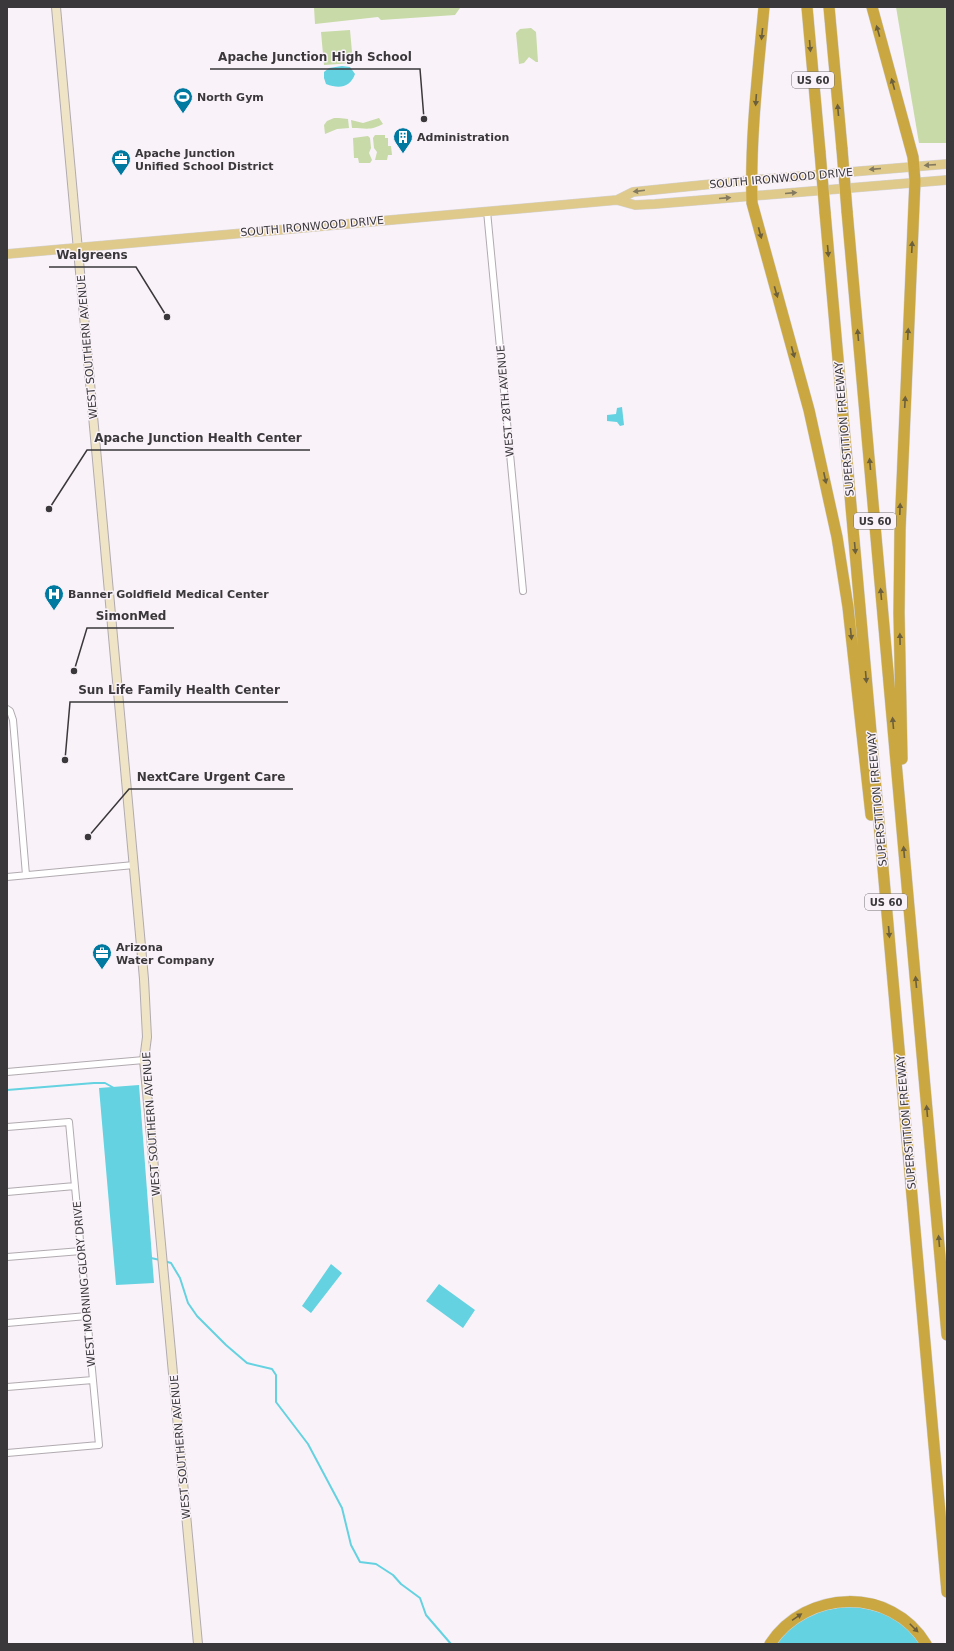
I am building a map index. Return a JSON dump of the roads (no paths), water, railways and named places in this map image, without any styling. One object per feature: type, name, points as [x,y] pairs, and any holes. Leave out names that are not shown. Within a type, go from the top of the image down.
[{"type":"highway","points":[[764,7],[758,78],[752,203],[809,410],[837,537],[848,607],[872,826],[887,914]]},
{"type":"highway","name":"SUPERSTITION FREEWAY","points":[[807,7],[947,1592]]},
{"type":"highway","name":"SUPERSTITION FREEWAY","points":[[829,7],[947,1335]]},
{"type":"highway","points":[[872,7],[913,157],[915,182],[900,530],[899,613],[903,767],[902,832]]},
{"type":"highway","points":[[770,1644],[782,1629],[806,1611],[824,1605],[845,1601],[877,1606],[894,1613],[911,1625],[926,1644]]},
{"type":"main road","name":"WEST SOUTHERN AVENUE","points":[[56,7],[147,1007],[147,1037],[144,1060],[198,1644]]},
{"type":"main road","name":"SOUTH IRONWOOD DRIVE","points":[[617,200],[633,192],[752,180],[947,164]]},
{"type":"main road","name":"SOUTH IRONWOOD DRIVE","points":[[7,254],[617,200],[635,204],[655,204],[947,180]]},
{"type":"street","name":"WEST 28TH AVENUE","points":[[487,211],[522,591]]},
{"type":"street","points":[[9,710],[13,720],[26,875]]},
{"type":"street","points":[[7,877],[134,865]]},
{"type":"street","points":[[7,1072],[144,1060]]},
{"type":"street","name":"WEST MORNING GLORY DRIVE","points":[[7,1127],[69,1122],[99,1445],[7,1453]]},
{"type":"street","points":[[7,1192],[75,1186]]},
{"type":"street","points":[[7,1257],[81,1251]]},
{"type":"street","points":[[7,1323],[87,1316]]},
{"type":"street","points":[[7,1388],[93,1380]]},
{"type":"water","points":[[342,66],[350,67],[355,74],[353,79],[347,85],[340,87],[326,84],[324,72],[329,68]]},
{"type":"water","points":[[622,407],[624,425],[620,426],[617,422],[607,421],[607,415],[616,414],[617,408]]},
{"type":"water","points":[[139,1085],[154,1283],[116,1285],[99,1088]]},
{"type":"water","points":[[331,1264],[342,1273],[311,1313],[302,1306]]},
{"type":"water","points":[[439,1284],[475,1310],[463,1328],[426,1301]]},
{"type":"water","points":[[848,1606],[870,1609],[891,1617],[906,1627],[920,1644],[774,1644],[796,1623],[816,1612]]},
{"type":"waterway","points":[[7,1090],[94,1083],[105,1083],[114,1088]]},
{"type":"waterway","points":[[151,1258],[160,1260]]},
{"type":"waterway","points":[[164,1261],[171,1263],[180,1278],[188,1303],[197,1316],[226,1345],[247,1363],[272,1369],[276,1375],[276,1402],[308,1444],[342,1508],[351,1545],[360,1562],[376,1564],[393,1575],[401,1584],[420,1598],[426,1615],[451,1644]]},
{"type":"place","name":"North Gym","points":[[183,114]]},
{"type":"place","name":"Apache Junction High School","points":[[424,119]]},
{"type":"place","name":"Administration","points":[[403,154]]},
{"type":"place","name":"Apache Junction Unified School District","points":[[121,176]]},
{"type":"place","name":"Walgreens","points":[[167,317]]},
{"type":"place","name":"Apache Junction Health Center","points":[[49,509]]},
{"type":"place","name":"Banner Goldfield Medical Center","points":[[54,611]]},
{"type":"place","name":"SimonMed","points":[[74,671]]},
{"type":"place","name":"Sun Life Family Health Center","points":[[65,760]]},
{"type":"place","name":"NextCare Urgent Care","points":[[88,837]]},
{"type":"place","name":"Arizona Water Company","points":[[102,970]]}]
